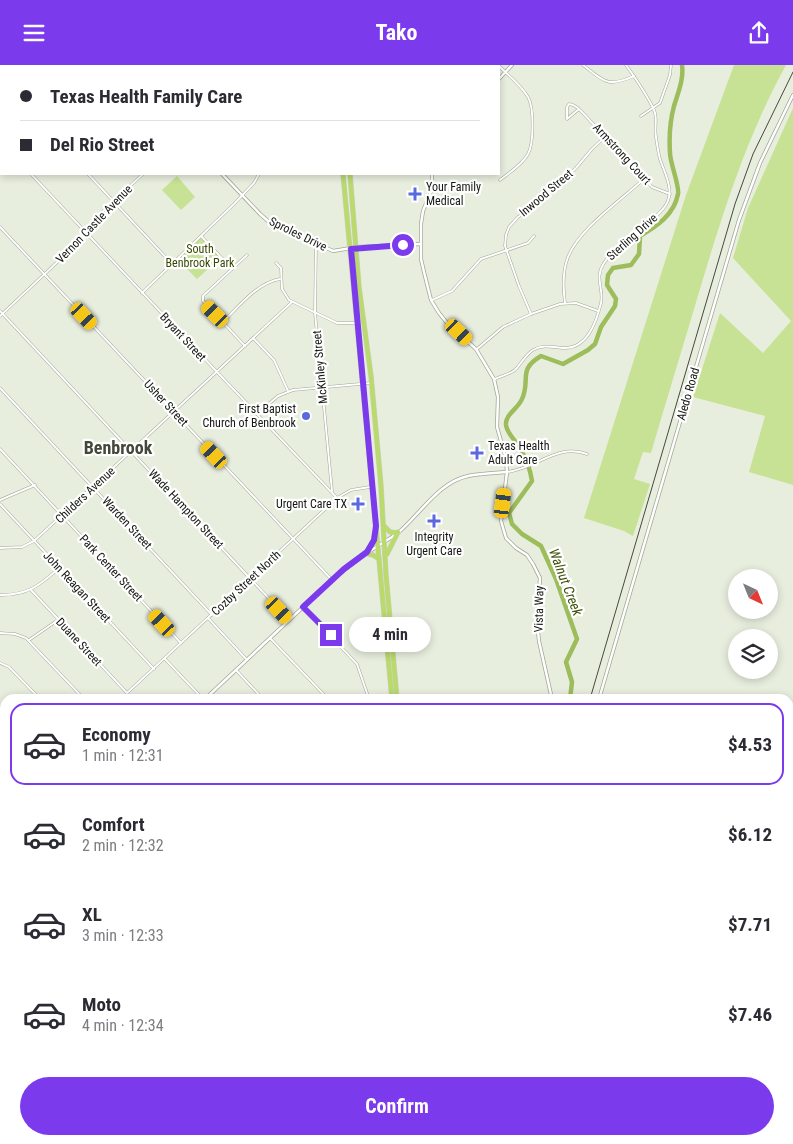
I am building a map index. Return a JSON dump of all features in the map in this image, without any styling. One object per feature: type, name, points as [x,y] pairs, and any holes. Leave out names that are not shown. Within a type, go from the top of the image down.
[{"type":"highway","points":[[343,175],[379,559],[396,694]]},
{"type":"highway","points":[[350,175],[359,287],[371,383],[384,526],[391,694]]},
{"type":"highway","points":[[376,526],[374,540],[366,553],[379,559]]},
{"type":"highway","points":[[384,526],[390,532],[397,533],[385,558]]},
{"type":"street","points":[[500,78],[512,65]]},
{"type":"street","points":[[583,65],[608,82],[620,82],[634,76]]},
{"type":"street","points":[[626,65],[653,109],[656,121],[655,134],[660,157],[667,174],[670,194]]},
{"type":"street","points":[[641,116],[653,109],[663,99],[671,65]]},
{"type":"street","points":[[500,68],[520,86],[529,98],[532,106],[528,154],[500,180]]},
{"type":"street","name":"Aledo Road","points":[[600,694],[739,220],[760,163],[793,95]]},
{"type":"street","points":[[569,104],[579,109],[568,119],[567,119],[567,107],[569,104]]},
{"type":"street","name":"Armstrong Court","points":[[579,109],[652,187],[670,194]]},
{"type":"street","name":"Inwood Street","points":[[506,250],[506,235],[513,222],[540,202],[606,136]]},
{"type":"street","name":"Bryant Street","points":[[32,175],[337,498]]},
{"type":"street","points":[[89,175],[172,264]]},
{"type":"street","name":"Vernon Castle Avenue","points":[[1,313],[87,233],[87,228],[142,175]]},
{"type":"street","name":"Sproles Drive","points":[[223,175],[268,221],[333,251],[357,247],[421,244]]},
{"type":"street","points":[[142,293],[254,183],[258,175]]},
{"type":"street","name":"Vista Way","points":[[432,175],[431,193],[422,217],[422,263],[432,300],[447,323],[476,349],[494,379],[498,397],[497,427],[506,459],[507,472],[501,521],[506,538],[527,555],[540,578],[537,623],[551,694]]},
{"type":"street","points":[[565,303],[562,285],[568,258],[574,246],[611,207],[644,179]]},
{"type":"street","name":"Sterling Drive","points":[[494,379],[513,372],[527,355],[540,347],[563,348],[578,345],[585,340],[591,332],[598,311],[601,295],[599,277],[605,261],[633,233],[664,208],[670,194]]},
{"type":"street","name":"Usher Street","points":[[0,227],[332,580]]},
{"type":"street","points":[[201,236],[232,269]]},
{"type":"street","points":[[432,300],[452,291],[481,259],[528,243],[534,236]]},
{"type":"street","name":"McKinley Street","points":[[316,243],[315,313],[332,491]]},
{"type":"street","points":[[506,250],[530,314]]},
{"type":"street","points":[[245,346],[202,301],[202,296],[247,255]]},
{"type":"street","points":[[276,263],[281,268],[280,279],[284,293],[292,302],[337,323],[357,322]]},
{"type":"street","points":[[223,322],[262,286],[270,281],[280,279]]},
{"type":"street","name":"Childers Avenue","points":[[0,548],[22,547],[34,541],[292,302]]},
{"type":"street","points":[[476,349],[503,327],[530,314],[565,303],[576,303],[598,311]]},
{"type":"street","name":"Wade Hampton Street","points":[[1,313],[289,620]]},
{"type":"street","points":[[253,338],[274,360],[288,391]]},
{"type":"street","points":[[257,414],[278,396],[288,391],[371,383]]},
{"type":"street","name":"Warden Street","points":[[0,388],[212,615]]},
{"type":"street","name":"Park Center Street","points":[[0,449],[181,643]]},
{"type":"street","points":[[210,694],[332,580],[366,553],[397,533],[436,495],[458,479],[518,470],[554,454],[570,450],[587,454]]},
{"type":"street","points":[[0,455],[4,453]]},
{"type":"street","points":[[0,500],[34,485]]},
{"type":"street","name":"Cozby Street North","points":[[127,693],[337,498],[350,489],[372,487]]},
{"type":"street","name":"John Reagan Street","points":[[0,504],[154,669]]},
{"type":"street","points":[[0,595],[15,595],[31,590],[59,568]]},
{"type":"street","name":"Duane Street","points":[[31,590],[127,693]]},
{"type":"street","points":[[303,607],[356,664],[361,672],[368,694]]},
{"type":"street","points":[[208,619],[247,660]]},
{"type":"street","points":[[29,640],[58,620]]},
{"type":"street","points":[[0,633],[15,634],[29,640],[79,694]]},
{"type":"street","points":[[270,639],[323,694]]},
{"type":"street","points":[[165,659],[199,694]]},
{"type":"street","points":[[0,663],[10,667],[35,694]]},
{"type":"street","points":[[236,670],[258,694]]},
{"type":"green space","points":[[734,65],[786,65],[759,119],[737,175],[709,260],[651,453],[643,452],[634,479],[650,484],[633,536],[624,531],[584,518],[686,195]]},
{"type":"green space","points":[[793,108],[793,485],[749,472],[765,416],[693,397],[720,313],[763,353],[791,321],[733,258],[748,208]]},
{"type":"green space","points":[[177,176],[195,197],[181,210],[162,190]]},
{"type":"green space","name":"South Benbrook Park","points":[[201,237],[220,258],[197,279],[185,267],[189,261],[182,255]]},
{"type":"waterway","name":"Walnut Creek","points":[[571,694],[572,682],[566,662],[577,639],[556,579],[541,546],[522,534],[512,524],[509,513],[532,481],[529,467],[518,445],[508,431],[506,421],[522,399],[527,371],[534,361],[541,356],[563,364],[595,344],[601,327],[615,306],[616,299],[607,285],[608,275],[613,268],[631,265],[639,254],[640,236],[664,219],[673,208],[678,191],[670,157],[670,129],[681,81],[682,65]]},
{"type":"railway","points":[[591,694],[735,204],[753,154],[793,72]]},
{"type":"place","name":"Your Family Medical","points":[[415,194]]},
{"type":"place","name":"First Baptist Church of Benbrook","points":[[306,416]]},
{"type":"place","name":"Texas Health Adult Care","points":[[477,453]]},
{"type":"place","name":"Urgent Care TX","points":[[358,504]]},
{"type":"place","name":"Integrity Urgent Care","points":[[434,521]]},
{"type":"district","name":"Benbrook","points":[[118,448]]},
{"type":"route","points":[[331,635],[303,607],[344,569],[367,552],[374,540],[376,526],[351,249],[357,247],[403,245]]}]
